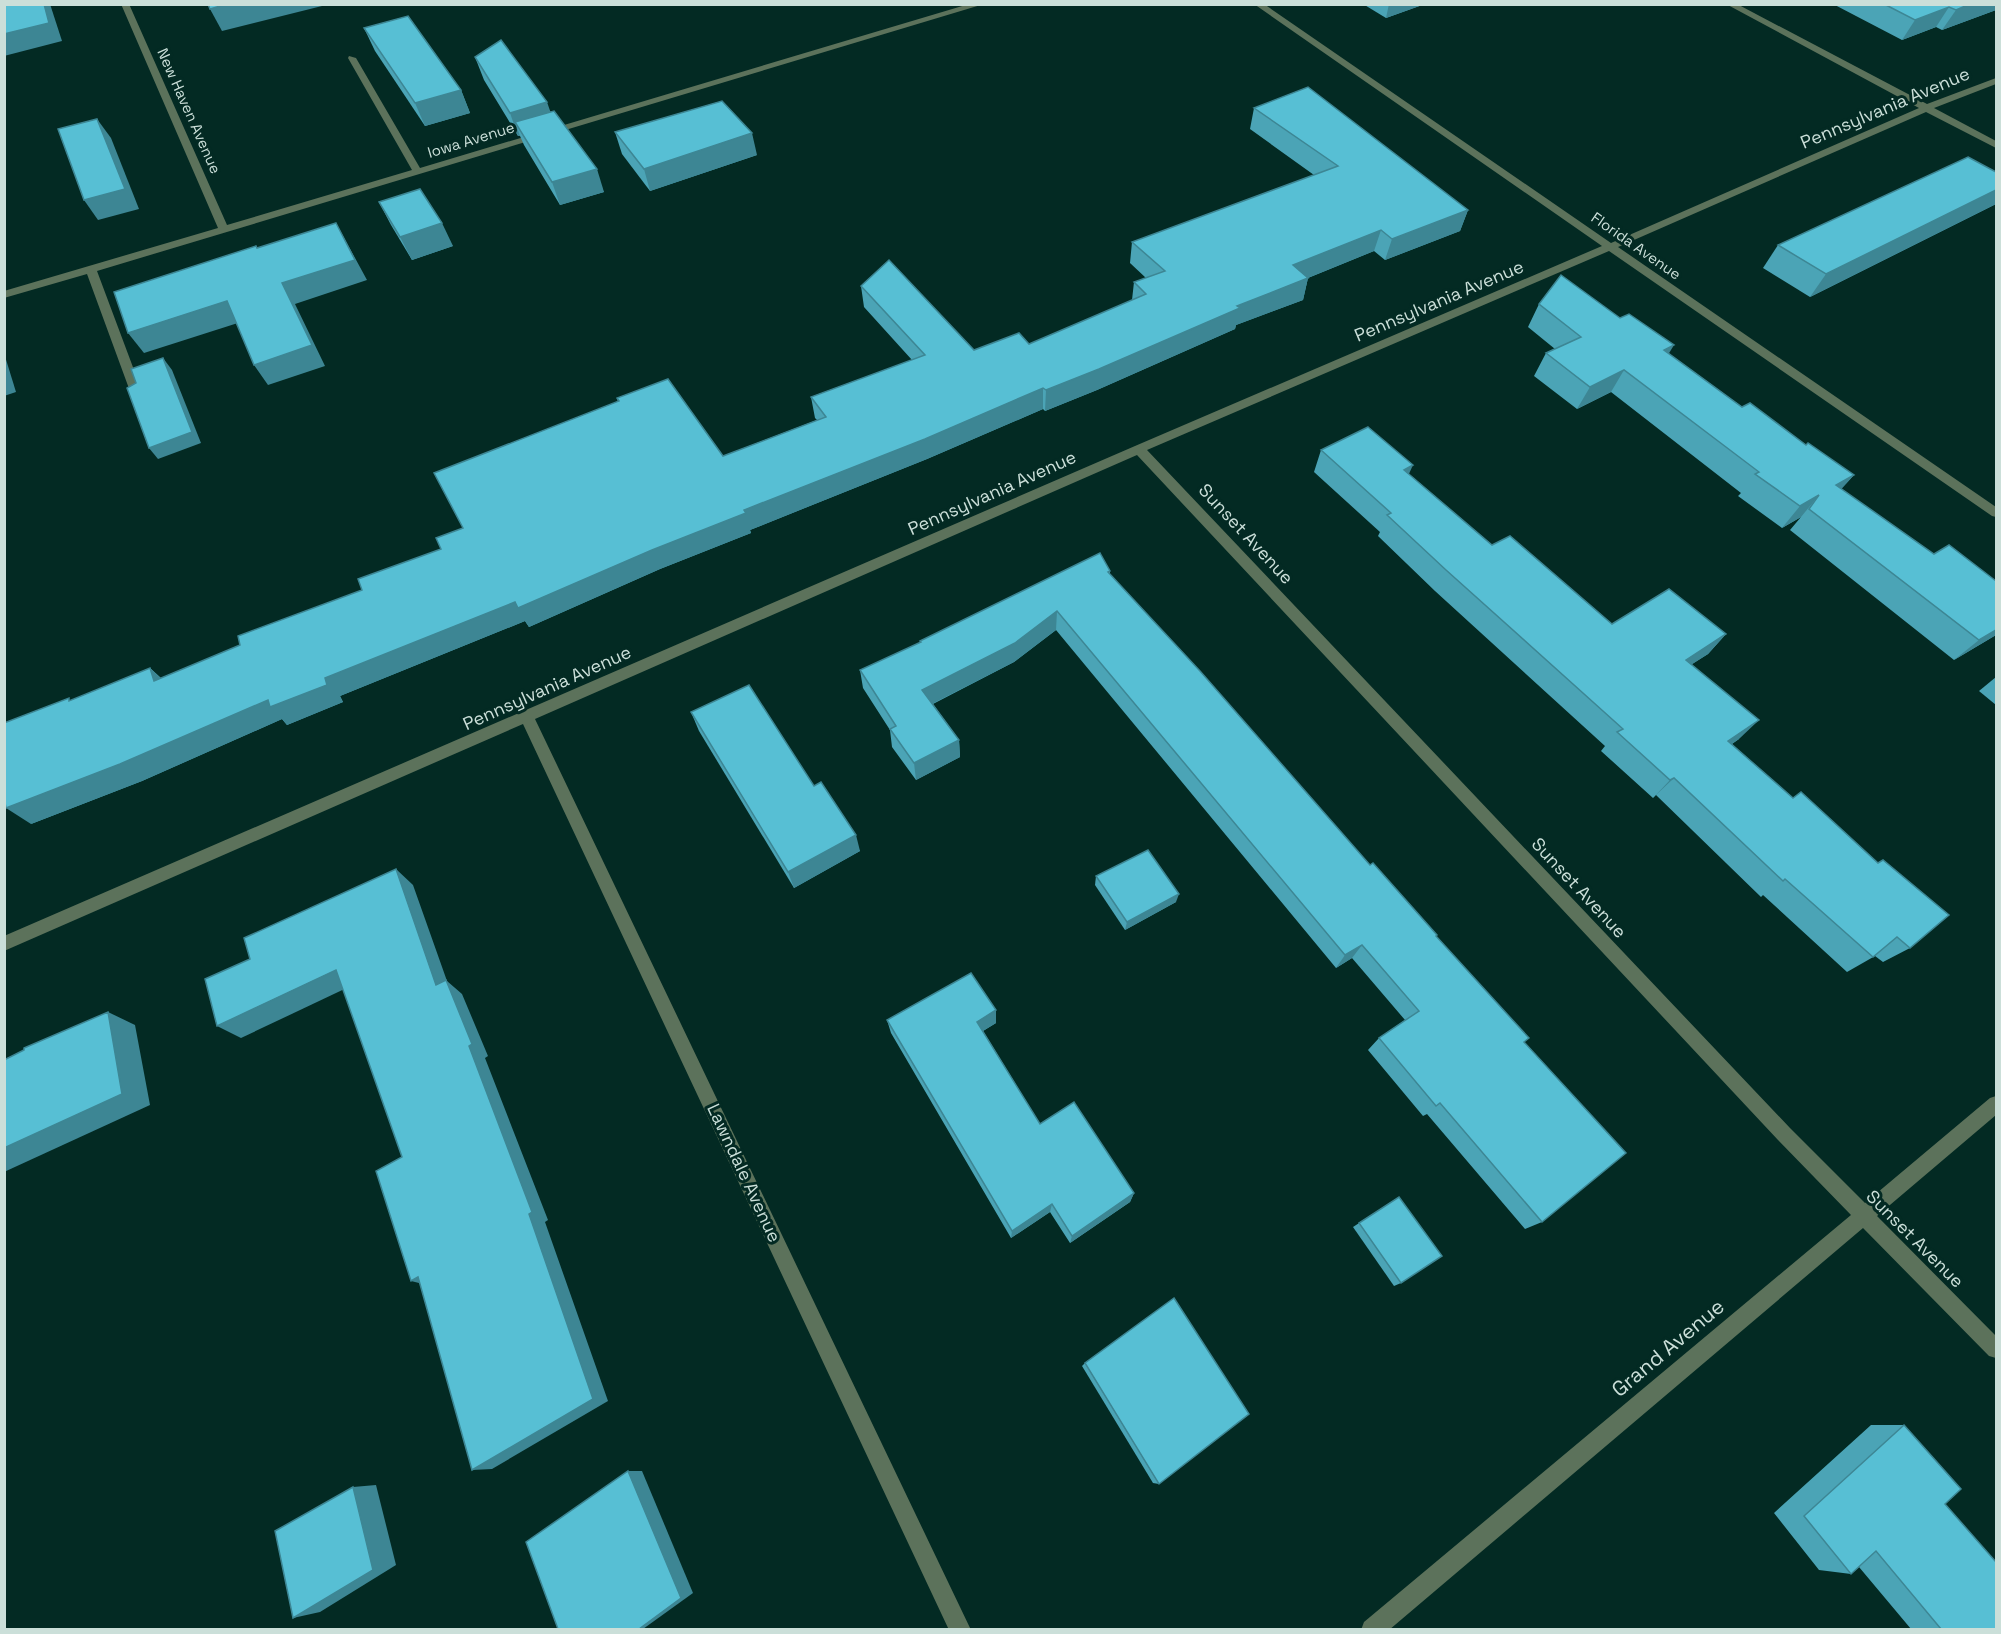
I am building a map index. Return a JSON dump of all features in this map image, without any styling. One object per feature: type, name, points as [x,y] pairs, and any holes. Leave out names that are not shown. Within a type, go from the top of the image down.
[{"type":"street","name":"New Haven Avenue","points":[[125,4],[224,229]]},
{"type":"street","name":"Iowa Avenue","points":[[4,295],[980,4]]},
{"type":"street","name":"Florida Avenue","points":[[1258,4],[1996,513]]},
{"type":"street","points":[[1730,4],[1996,145]]},
{"type":"street","points":[[352,58],[418,172]]},
{"type":"street","name":"Pennsylvania Avenue","points":[[4,944],[1926,108],[1996,81]]},
{"type":"street","points":[[92,269],[137,394]]},
{"type":"street","name":"Sunset Avenue","points":[[1139,449],[1784,1134],[1996,1349]]},
{"type":"street","name":"Lawndale Avenue","points":[[527,717],[960,1629]]},
{"type":"street","name":"Grand Avenue","points":[[1371,1629],[1996,1104]]},
{"type":"building","points":[[4,4],[44,4],[49,23],[4,34]]},
{"type":"building","points":[[208,4],[227,4],[210,9]]},
{"type":"building","points":[[1884,4],[1970,4],[1956,10],[1949,7],[1915,20]]},
{"type":"building","points":[[408,16],[461,90],[415,103],[364,28]]},
{"type":"building","points":[[501,40],[547,102],[510,113],[475,57]]},
{"type":"building","points":[[1308,87],[1468,210],[1392,239],[1381,230],[1293,265],[1308,278],[1237,306],[1240,308],[1099,369],[1046,390],[1043,388],[925,439],[744,510],[746,513],[652,550],[518,608],[515,602],[325,678],[327,685],[270,707],[268,700],[120,764],[6,808],[4,723],[69,698],[69,701],[150,668],[154,681],[240,645],[238,636],[362,590],[358,579],[441,549],[436,538],[463,528],[434,473],[619,401],[617,398],[668,379],[723,456],[826,417],[811,397],[925,355],[861,286],[889,260],[974,350],[1019,333],[1029,344],[1146,294],[1134,282],[1165,271],[1132,242],[1338,166],[1254,108]]},
{"type":"building","points":[[722,101],[752,133],[644,169],[615,132]]},
{"type":"building","points":[[554,111],[597,169],[552,182],[515,122]]},
{"type":"building","points":[[97,119],[125,189],[84,200],[58,129]]},
{"type":"building","points":[[1968,157],[1996,172],[1996,190],[1826,274],[1778,245]]},
{"type":"building","points":[[420,189],[442,223],[400,237],[379,202]]},
{"type":"building","points":[[336,223],[355,260],[282,283],[312,345],[254,365],[227,301],[128,333],[114,292]]},
{"type":"building","points":[[1561,275],[1620,318],[1629,314],[1674,345],[1664,350],[1742,407],[1750,403],[1806,445],[1808,443],[1854,475],[1836,485],[1934,554],[1949,545],[1996,581],[1996,630],[1979,640],[1809,509],[1819,495],[1800,506],[1755,474],[1759,472],[1624,370],[1590,387],[1546,353],[1581,337],[1539,304]]},
{"type":"building","points":[[163,358],[192,432],[149,448],[127,388],[136,383],[131,369]]},
{"type":"building","points":[[1368,427],[1413,465],[1404,470],[1492,545],[1510,536],[1612,624],[1669,589],[1726,634],[1686,660],[1759,720],[1728,741],[1793,798],[1801,792],[1878,863],[1883,860],[1949,915],[1910,948],[1897,937],[1873,957],[1785,879],[1783,881],[1674,778],[1670,780],[1617,732],[1623,729],[1446,570],[1387,515],[1391,513],[1321,450]]},
{"type":"building","points":[[1100,553],[1110,571],[1108,572],[1200,671],[1370,865],[1373,863],[1529,1038],[1524,1042],[1626,1153],[1542,1222],[1440,1103],[1436,1106],[1379,1038],[1419,1011],[1362,945],[1345,955],[1057,611],[1015,643],[922,690],[959,740],[914,763],[890,729],[896,726],[860,670]]},
{"type":"building","points":[[749,685],[814,786],[821,782],[856,835],[788,872],[691,712]]},
{"type":"building","points":[[1148,850],[1179,894],[1127,922],[1096,876]]},
{"type":"building","points":[[396,869],[436,985],[446,980],[472,1044],[469,1046],[532,1212],[529,1214],[593,1399],[472,1470],[418,1277],[411,1281],[376,1171],[402,1157],[336,970],[217,1026],[205,979],[250,959],[244,938]]},
{"type":"building","points":[[971,973],[996,1010],[977,1022],[1040,1124],[1074,1102],[1134,1193],[1072,1236],[1052,1204],[1012,1231],[887,1020]]},
{"type":"building","points":[[108,1012],[122,1094],[4,1148],[4,1060],[24,1048]]},
{"type":"building","points":[[1399,1197],[1442,1256],[1401,1283],[1359,1223]]},
{"type":"building","points":[[1174,1298],[1249,1414],[1159,1484],[1085,1363]]},
{"type":"building","points":[[1904,1425],[1961,1489],[1945,1504],[1996,1562],[1996,1629],[1941,1629],[1876,1551],[1851,1574],[1804,1516]]},
{"type":"building","points":[[628,1471],[681,1598],[639,1629],[558,1629],[526,1542]]},
{"type":"building","points":[[353,1487],[373,1570],[293,1618],[275,1531]]}]
